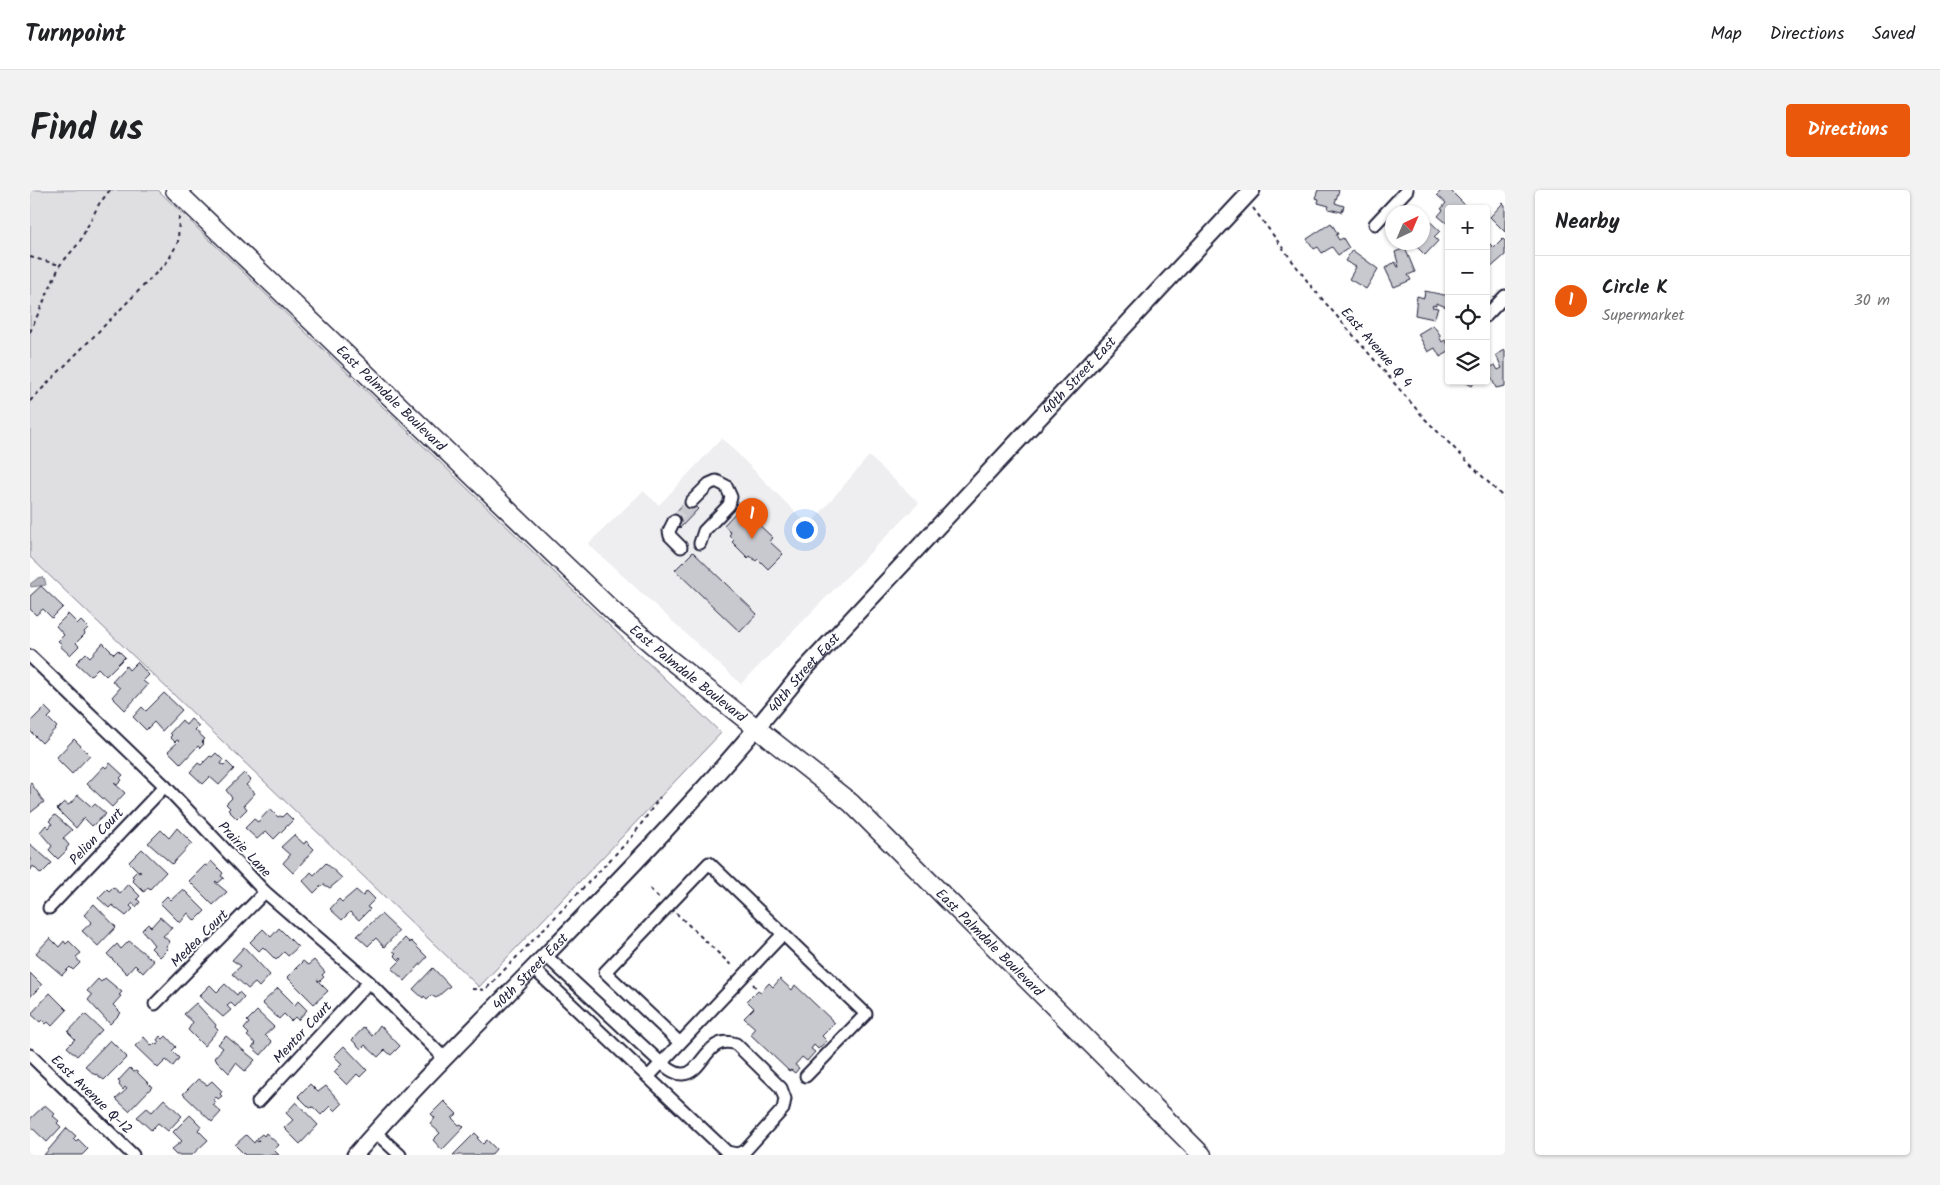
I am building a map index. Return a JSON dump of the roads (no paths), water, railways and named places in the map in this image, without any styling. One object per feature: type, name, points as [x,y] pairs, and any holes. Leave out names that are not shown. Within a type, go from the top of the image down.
[{"type":"highway","name":"East Palmdale Boulevard","points":[[178,192],[615,612],[668,658],[851,803],[1202,1155]]},
{"type":"main road","name":"40th Street East","points":[[355,1155],[444,1058],[694,801],[758,728],[803,671],[1249,194]]},
{"type":"street","points":[[1375,224],[1406,190]]},
{"type":"street","points":[[1490,312],[1505,296]]},
{"type":"street","points":[[691,502],[709,484],[716,481],[726,486],[732,497],[729,505],[704,531],[700,543]]},
{"type":"street","points":[[674,521],[668,531],[670,536],[681,547]]},
{"type":"street","name":"Prairie Lane","points":[[30,656],[165,786],[265,892],[369,982],[444,1058]]},
{"type":"street","name":"Pelion Court","points":[[50,908],[165,786]]},
{"type":"street","points":[[680,1043],[605,972],[709,863],[866,1014],[806,1076]]},
{"type":"street","name":"Medea Court","points":[[155,1004],[265,892]]},
{"type":"street","points":[[648,1077],[784,934]]},
{"type":"street","points":[[533,968],[727,1152],[737,1154],[745,1151],[783,1109],[785,1098],[781,1088],[736,1044],[727,1041],[717,1044],[689,1073],[681,1074],[674,1072],[661,1063],[545,955]]},
{"type":"street","name":"Mentor Court","points":[[258,1102],[369,982]]},
{"type":"street","name":"East Avenue Q-12","points":[[30,1055],[133,1155]]},
{"type":"street","points":[[375,1132],[400,1155]]},
{"type":"tunnel","points":[[674,521],[691,502]]},
{"type":"place","name":"Circle K","points":[[752,539]]}]
